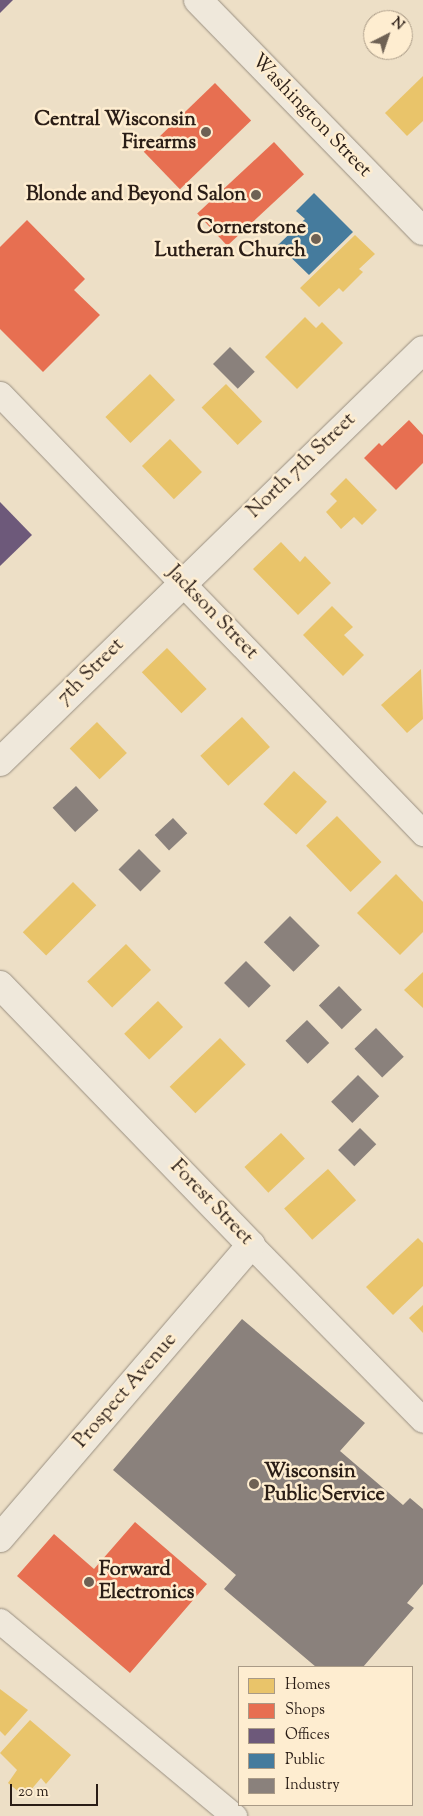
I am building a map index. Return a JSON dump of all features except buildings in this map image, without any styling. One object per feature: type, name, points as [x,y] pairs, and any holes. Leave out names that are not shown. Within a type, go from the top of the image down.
[{"type":"street","name":"Washington Street","points":[[198,0],[423,231]]},
{"type":"street","name":"North 7th Street","points":[[182,582],[423,350]]},
{"type":"street","name":"Jackson Street","points":[[0,394],[423,833]]},
{"type":"street","name":"7th Street","points":[[0,762],[182,582]]},
{"type":"street","name":"Forest Street","points":[[0,985],[423,1420]]},
{"type":"street","name":"Prospect Avenue","points":[[0,1538],[251,1245]]},
{"type":"street","points":[[0,1621],[234,1816]]},
{"type":"place","name":"Central Wisconsin Firearms","points":[[206,132]]},
{"type":"place","name":"Blonde and Beyond Salon","points":[[256,195]]},
{"type":"place","name":"Cornerstone Lutheran Church","points":[[316,239]]},
{"type":"place","name":"Wisconsin Public Service","points":[[254,1484]]},
{"type":"place","name":"Forward Electronics","points":[[89,1582]]}]
